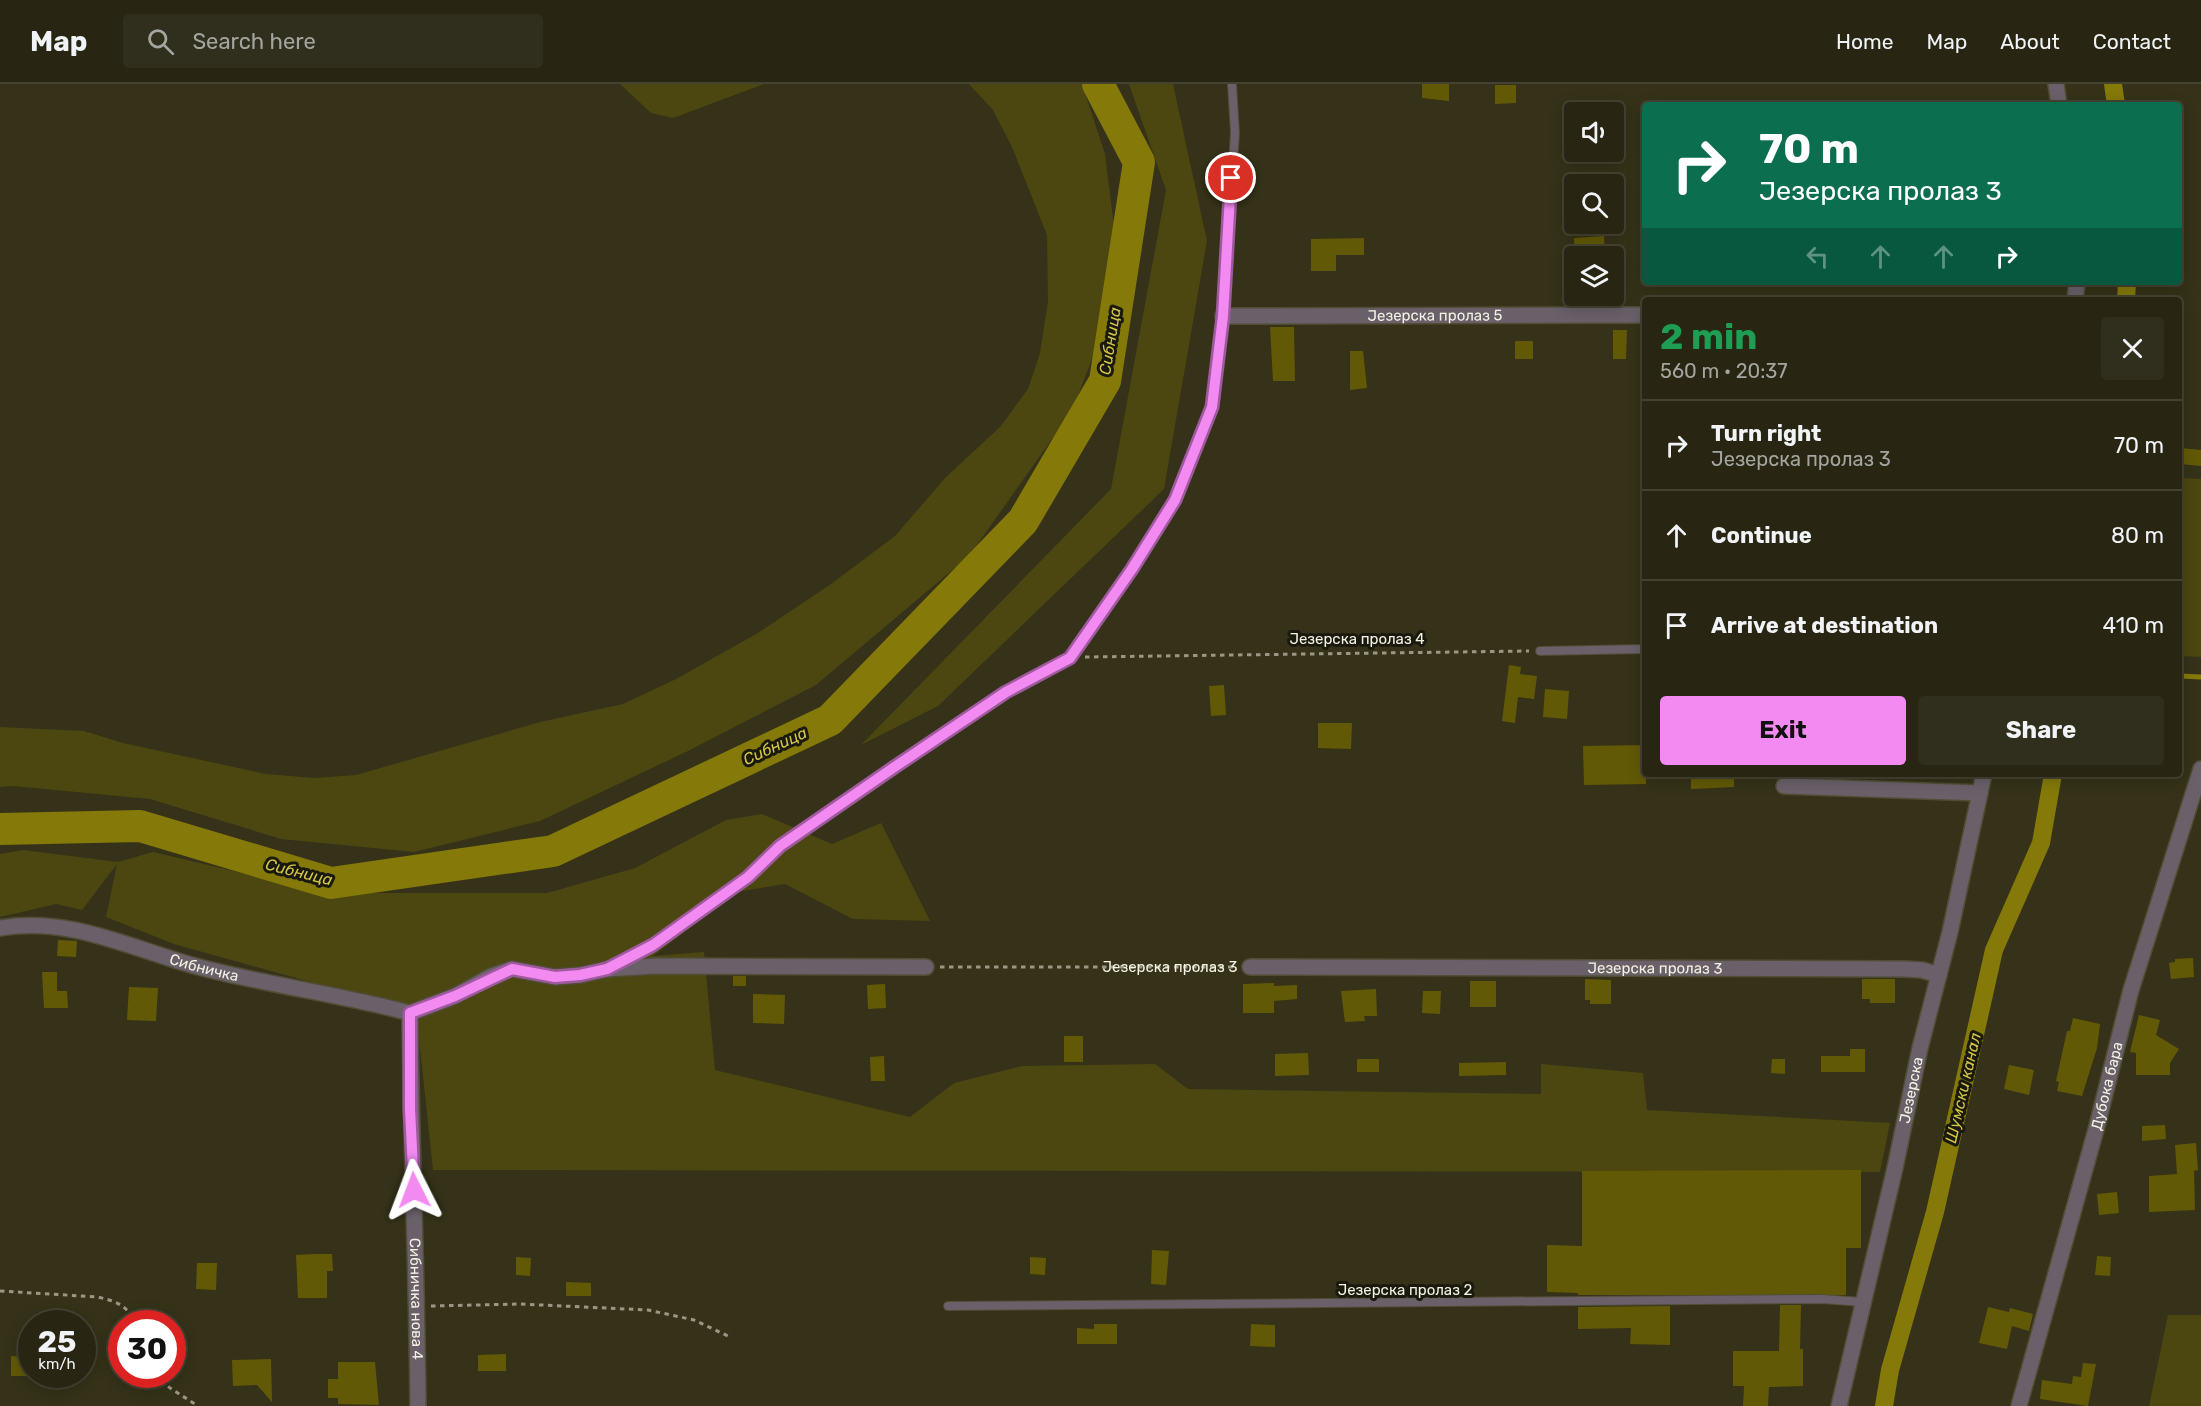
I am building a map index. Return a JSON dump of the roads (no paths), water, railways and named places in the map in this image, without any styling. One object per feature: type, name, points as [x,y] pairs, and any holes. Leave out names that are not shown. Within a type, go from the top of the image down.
[{"type":"street","points":[[2056,84],[2059,102]]},
{"type":"street","name":"Језерска пролаз 5","points":[[1223,316],[1642,315]]},
{"type":"street","name":"Дубока бара","points":[[2019,1406],[2097,1126],[2131,990],[2201,769]]},
{"type":"street","name":"Језерска","points":[[1839,1406],[1983,777]]},
{"type":"street","points":[[1784,786],[1980,793]]},
{"type":"street","name":"Сибничка","points":[[0,928],[27,923],[71,927],[196,966],[360,1000],[410,1013]]},
{"type":"street","points":[[410,1013],[455,996],[512,969],[555,977],[580,975],[607,969],[656,966],[926,967]]},
{"type":"street","name":"Језерска пролаз 3","points":[[1250,967],[1905,969],[1922,970],[1939,975]]},
{"type":"street","name":"Сибничка нова 4","points":[[410,1013],[410,1109],[418,1406]]},
{"type":"lane","points":[[607,969],[653,945],[748,877],[780,846],[997,698],[1070,658],[1132,569],[1175,500],[1212,407],[1223,316],[1235,133],[1232,84]]},
{"type":"lane","points":[[1540,651],[1642,649]]},
{"type":"lane","name":"Језерска пролаз 2","points":[[948,1306],[1822,1299],[1862,1302]]},
{"type":"waterway","name":"Сибница","points":[[0,829],[140,826],[331,883],[553,851],[830,720],[1023,521],[1105,381],[1139,162],[1098,84]]},
{"type":"waterway","name":"Шумски канал","points":[[2113,84],[2116,102]]},
{"type":"waterway","name":"Шумски канал","points":[[2126,297],[2127,285]]},
{"type":"waterway","points":[[2182,676],[2201,677]]},
{"type":"waterway","name":"Шумски канал","points":[[1884,1406],[1890,1370],[1935,1212],[1994,950],[2041,843],[2052,777]]}]
